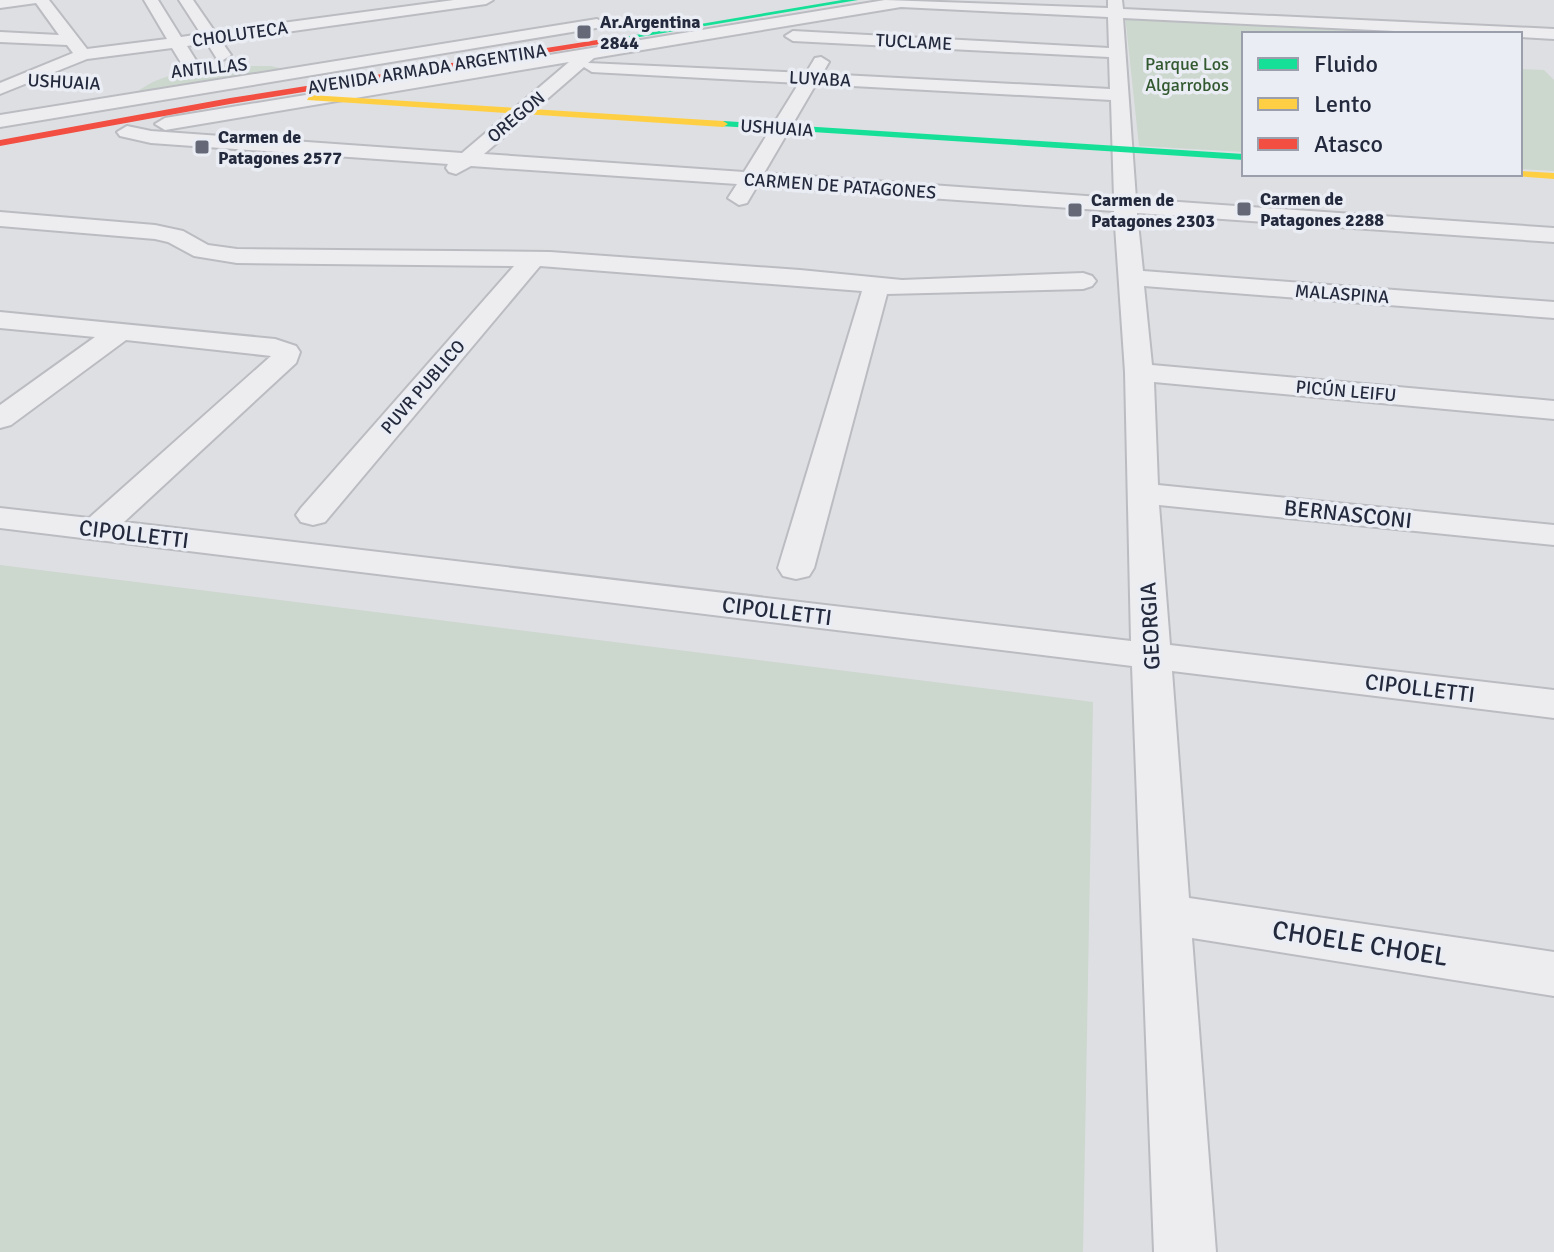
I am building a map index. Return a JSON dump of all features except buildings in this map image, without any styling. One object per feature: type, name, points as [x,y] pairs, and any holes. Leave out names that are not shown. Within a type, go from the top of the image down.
[{"type":"main road","name":"AVENIDA ARMADA ARGENTINA","points":[[0,136],[124,102],[488,52],[821,0]]},
{"type":"main road","name":"AVENIDA ARMADA ARGENTINA","points":[[124,102],[853,5]]},
{"type":"main road","points":[[317,68],[367,68],[488,52]]},
{"type":"main road","name":"USHUAIA","points":[[310,98],[1242,157]]},
{"type":"main road","points":[[0,143],[51,133],[124,102]]},
{"type":"main road","points":[[1522,174],[1554,176]]},
{"type":"street","points":[[0,4],[32,0]]},
{"type":"street","points":[[41,0],[78,48]]},
{"type":"street","points":[[151,0],[178,43]]},
{"type":"street","points":[[186,0],[226,58],[242,63]]},
{"type":"street","name":"CHOLUTECA","points":[[0,89],[78,48],[178,43],[486,0]]},
{"type":"street","name":"AVENIDA ARMADA ARGENTINA","points":[[0,121],[317,68],[386,46],[622,20],[753,0]]},
{"type":"street","points":[[880,0],[897,3],[1116,7],[1514,32]]},
{"type":"street","name":"AVENIDA ARMADA ARGENTINA","points":[[124,102],[310,98],[710,32],[853,5],[916,0]]},
{"type":"street","points":[[736,204],[853,5]]},
{"type":"street","points":[[329,6],[386,46]]},
{"type":"street","name":"GEORGIA","points":[[1116,7],[1125,206],[1139,372],[1142,493],[1185,1252]]},
{"type":"street","points":[[1418,9],[1433,28]]},
{"type":"street","name":"TUCLAME","points":[[710,32],[1118,53]]},
{"type":"street","points":[[1522,32],[1554,34]]},
{"type":"street","points":[[0,37],[78,48]]},
{"type":"street","name":"ANTILLAS","points":[[178,43],[183,69],[242,63],[317,68]]},
{"type":"street","name":"OREGON","points":[[439,183],[592,51]]},
{"type":"street","name":"LUYABA","points":[[519,63],[1120,95]]},
{"type":"street","name":"USHUAIA","points":[[0,78],[68,82]]},
{"type":"street","name":"CARMEN DE PATAGONES","points":[[124,102],[151,137],[1554,235]]},
{"type":"street","points":[[0,219],[155,232],[175,236],[202,251],[237,256],[533,259],[800,277],[876,287],[1083,281]]},
{"type":"street","name":"PUVR PUBLICO","points":[[313,515],[533,259]]},
{"type":"street","name":"MALASPINA","points":[[1130,277],[1554,310]]},
{"type":"street","points":[[796,568],[876,287]]},
{"type":"street","points":[[0,320],[275,347],[286,352],[286,357],[96,530]]},
{"type":"street","points":[[0,419],[120,332]]},
{"type":"street","name":"PICÚN LEIFU","points":[[1139,372],[1554,410]]},
{"type":"street","name":"BERNASCONI","points":[[1142,493],[1554,535]]},
{"type":"street","name":"CIPOLLETTI","points":[[0,518],[1554,704]]},
{"type":"street","name":"CHOELE CHOEL","points":[[1166,914],[1554,974]]},
{"type":"green space","name":"Parque Los Algarrobos","points":[[1125,15],[1427,32],[1242,32],[1242,152],[1139,146]]},
{"type":"green space","points":[[218,66],[271,66],[283,69],[137,92],[165,77]]},
{"type":"green space","points":[[1522,69],[1544,70],[1554,80],[1554,171],[1522,169]]},
{"type":"green space","points":[[0,565],[1093,702],[1083,1252],[0,1252]]},
{"type":"traffic: fast","points":[[616,39],[855,0]]},
{"type":"traffic: fast","points":[[723,124],[1242,157]]},
{"type":"traffic: slow","points":[[310,98],[723,124]]},
{"type":"traffic: slow","points":[[1522,174],[1554,176]]},
{"type":"traffic: jam","points":[[0,143],[230,101],[616,39]]},
{"type":"place","name":"Ar.Argentina 2844","points":[[584,32]]},
{"type":"place","name":"Carmen de Patagones 2577","points":[[202,147]]},
{"type":"place","name":"Carmen de Patagones 2288","points":[[1244,209]]},
{"type":"place","name":"Carmen de Patagones 2303","points":[[1075,210]]}]
